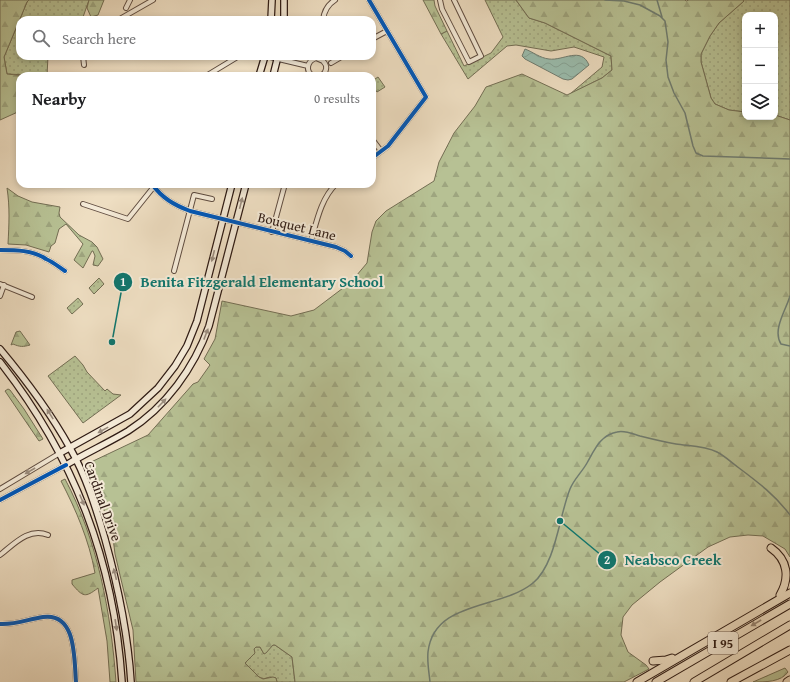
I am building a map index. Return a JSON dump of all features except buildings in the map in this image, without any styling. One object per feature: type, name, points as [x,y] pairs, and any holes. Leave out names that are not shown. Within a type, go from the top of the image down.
[{"type":"highway","points":[[771,548],[780,555],[790,572],[787,587],[774,601]]},
{"type":"highway","points":[[637,682],[790,593]]},
{"type":"highway","name":"I 95","points":[[656,682],[790,604]]},
{"type":"highway","points":[[694,682],[790,626]]},
{"type":"highway","points":[[653,661],[672,658],[694,648]]},
{"type":"highway","points":[[731,682],[790,650]]},
{"type":"main road","points":[[271,16],[272,0]]},
{"type":"main road","points":[[284,0],[284,16]]},
{"type":"main road","points":[[260,72],[264,60]]},
{"type":"main road","points":[[274,72],[277,60]]},
{"type":"main road","points":[[60,453],[130,414],[158,388],[175,366],[187,346],[197,321],[231,188]]},
{"type":"main road","points":[[66,464],[120,436],[138,424],[161,404],[186,373],[200,349],[209,326],[245,188]]},
{"type":"main road","name":"Cardinal Drive","points":[[0,349],[38,396],[70,448],[94,503],[102,526],[119,590],[126,634],[130,682]]},
{"type":"main road","name":"Cardinal Drive","points":[[0,362],[36,411],[60,453],[92,525],[104,564],[117,629],[122,682]]},
{"type":"street","points":[[126,8],[130,0]]},
{"type":"street","points":[[125,16],[151,0]]},
{"type":"street","points":[[324,16],[328,5],[335,0]]},
{"type":"street","points":[[369,0],[426,97],[388,146],[376,155]]},
{"type":"street","points":[[440,0],[442,9],[469,62],[481,56],[454,0]]},
{"type":"street","points":[[376,37],[387,31]]},
{"type":"street","points":[[83,60],[84,65]]},
{"type":"street","points":[[213,72],[232,60]]},
{"type":"street","points":[[288,60],[308,66]]},
{"type":"street","points":[[308,72],[308,66],[312,60]]},
{"type":"street","points":[[322,60],[326,66],[325,72]]},
{"type":"street","points":[[331,63],[336,60]]},
{"type":"street","points":[[376,144],[381,151]]},
{"type":"street","points":[[83,204],[128,219],[152,188]]},
{"type":"street","name":"Bouquet Lane","points":[[156,188],[160,194],[170,202],[190,211],[342,249],[351,256]]},
{"type":"street","points":[[272,232],[284,188]]},
{"type":"street","points":[[311,241],[323,202],[332,188]]},
{"type":"street","points":[[174,271],[194,195],[212,199]]},
{"type":"street","points":[[0,250],[18,250],[40,256],[46,258],[64,271]]},
{"type":"street","points":[[0,296],[2,284],[32,297]]},
{"type":"street","points":[[0,489],[60,453]]},
{"type":"street","points":[[0,500],[66,464]]},
{"type":"street","points":[[0,555],[21,538],[28,535],[39,532],[48,535]]},
{"type":"street","points":[[0,624],[45,617],[57,619],[64,623],[71,634],[76,682]]},
{"type":"green space","points":[[0,0],[29,0],[21,16],[16,16],[16,28],[4,57],[7,74],[16,75],[16,113],[0,120]]},
{"type":"green space","points":[[29,0],[89,0],[83,16],[21,16]]},
{"type":"green space","points":[[89,0],[104,0],[98,15],[91,16],[87,8]]},
{"type":"green space","points":[[423,0],[434,0],[435,6],[447,31],[441,34]]},
{"type":"green space","points":[[485,0],[516,0],[529,18],[545,23],[611,56],[612,70],[602,78],[570,94],[602,67],[604,57],[574,47],[551,51],[516,45],[507,46],[468,79],[441,34],[447,31],[464,66],[491,53],[503,37]]},
{"type":"green space","points":[[516,0],[744,1],[719,23],[710,36],[701,54],[701,62],[711,98],[715,104],[729,110],[742,112],[742,120],[778,120],[778,116],[790,120],[790,557],[785,549],[763,536],[748,535],[730,537],[708,547],[660,582],[632,605],[623,617],[621,635],[628,652],[646,665],[649,669],[624,682],[295,682],[292,657],[273,645],[264,654],[260,647],[256,647],[254,649],[255,653],[245,663],[259,677],[263,679],[273,677],[276,678],[277,682],[136,682],[133,630],[115,554],[113,538],[89,463],[148,435],[193,384],[198,382],[210,365],[204,359],[215,339],[222,301],[291,316],[314,310],[351,282],[367,263],[372,232],[376,221],[386,211],[434,181],[439,162],[454,133],[475,106],[486,87],[522,74],[567,95],[602,78],[612,70],[611,56],[545,23],[529,18]]},
{"type":"green space","points":[[743,0],[790,0],[790,120],[778,116],[778,12],[742,12],[742,112],[729,110],[715,104],[711,98],[701,62],[701,54],[710,36],[719,23],[744,1]]},
{"type":"green space","points":[[16,28],[16,60],[48,60],[47,72],[16,72],[16,74],[7,74],[4,57]]},
{"type":"green space","points":[[378,77],[385,87],[377,92],[376,91],[376,78]]},
{"type":"green space","points":[[7,188],[18,196],[32,202],[60,207],[60,217],[79,235],[92,242],[97,247],[103,259],[98,266],[93,265],[95,256],[93,251],[83,268],[74,260],[83,244],[66,224],[59,229],[55,243],[51,246],[49,252],[26,245],[8,244],[9,209]]},
{"type":"green space","points":[[99,278],[104,284],[94,294],[89,288]]},
{"type":"green space","points":[[78,298],[83,304],[72,314],[67,308]]},
{"type":"green space","points":[[20,331],[30,345],[11,345],[16,332]]},
{"type":"green space","points":[[75,356],[87,372],[105,391],[107,389],[113,394],[121,395],[83,423],[48,376]]},
{"type":"green space","points":[[8,389],[24,409],[43,439],[39,441],[5,391]]},
{"type":"green space","points":[[65,479],[86,527],[101,578],[111,630],[116,682],[110,682],[107,641],[98,588],[87,595],[84,595],[72,584],[72,580],[95,573],[81,526],[61,481]]},
{"type":"green space","points":[[273,645],[292,657],[295,682],[277,682],[276,678],[270,677],[263,679],[245,663],[254,653],[254,649],[256,647],[260,647],[264,654]]},
{"type":"green space","points":[[785,668],[788,672],[777,680],[753,682]]},
{"type":"water","points":[[525,49],[549,59],[577,55],[581,56],[586,59],[589,65],[572,79],[563,79],[525,59],[522,56]]},
{"type":"waterway","points":[[605,0],[624,1],[640,5],[660,16],[665,21],[668,42],[666,60],[668,77],[674,93],[685,113],[696,153],[703,156],[790,159]]},
{"type":"waterway","points":[[657,0],[662,17]]},
{"type":"waterway","points":[[790,296],[779,326],[778,333],[781,344],[790,346]]},
{"type":"waterway","points":[[430,682],[428,652],[433,635],[442,623],[455,614],[519,592],[533,583],[541,575],[552,552],[566,500],[572,485],[598,444],[606,436],[626,432],[676,444],[702,447],[717,452],[779,501],[790,515]]},
{"type":"cycle path","points":[[369,0],[426,97],[388,146],[376,155]]},
{"type":"cycle path","points":[[156,188],[169,200],[190,211],[336,247],[345,251],[351,256]]},
{"type":"cycle path","points":[[0,250],[30,252],[41,256],[65,271]]},
{"type":"cycle path","points":[[0,500],[66,465]]},
{"type":"cycle path","points":[[0,624],[17,623],[43,617],[54,617],[62,622],[72,639],[76,682]]},
{"type":"place","name":"Benita Fitzgerald Elementary School","points":[[112,342]]},
{"type":"place","name":"Neabsco Creek","points":[[560,521]]}]
